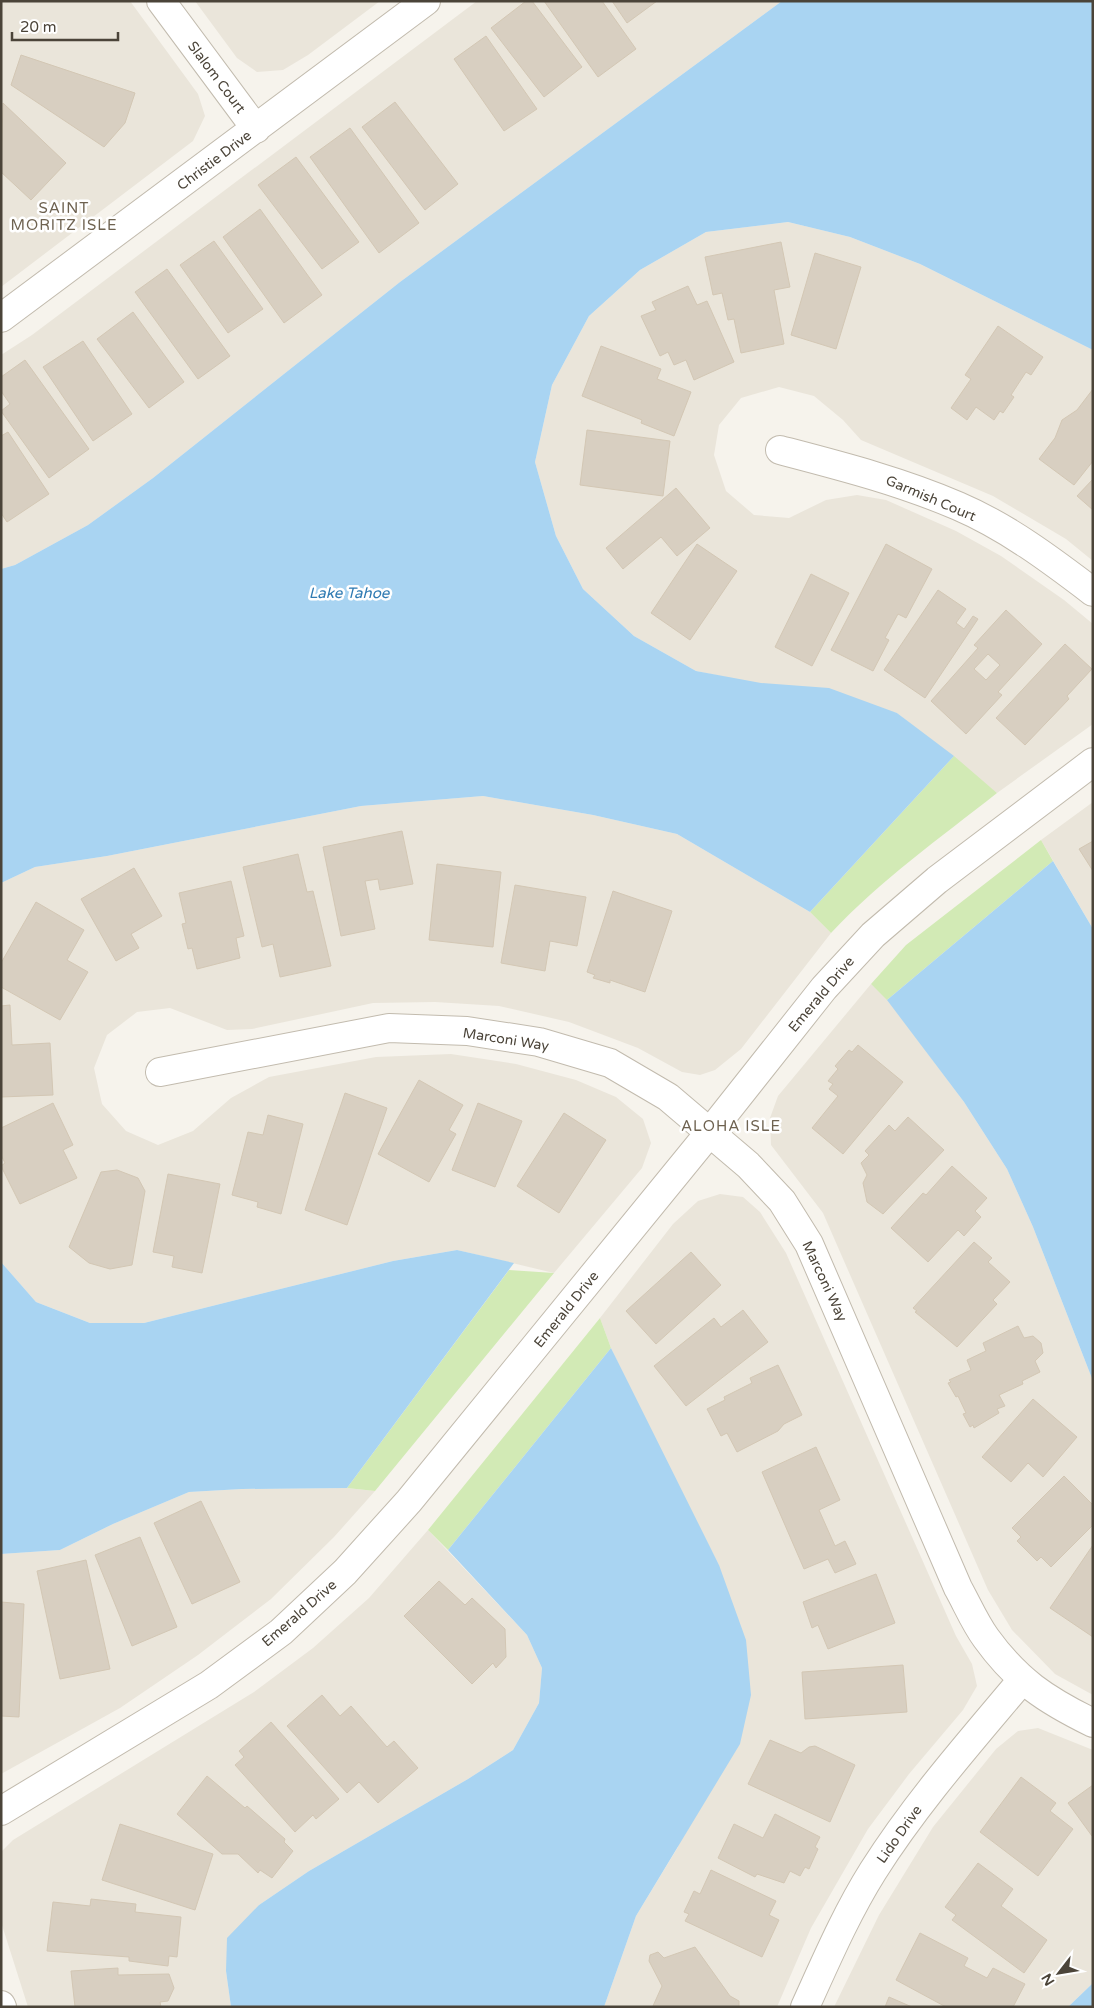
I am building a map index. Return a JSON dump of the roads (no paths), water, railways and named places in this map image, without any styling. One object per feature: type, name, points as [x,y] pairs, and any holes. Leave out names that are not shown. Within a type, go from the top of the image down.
[{"type":"street","name":"Slalom Court","points":[[161,1],[256,129]]},
{"type":"street","name":"Christie Drive","points":[[1,318],[426,1]]},
{"type":"street","name":"Garmish Court","points":[[780,450],[889,479],[960,507],[1040,552],[1093,592]]},
{"type":"street","name":"Emerald Drive","points":[[1,1811],[209,1685],[281,1632],[345,1572],[409,1501],[710,1132],[824,988],[873,934],[937,880],[1093,762]]},
{"type":"street","name":"Marconi Way","points":[[160,1072],[389,1028],[467,1031],[539,1042],[610,1063],[668,1097],[748,1165],[782,1201],[810,1244],[958,1588],[985,1637],[1022,1680],[1054,1704],[1093,1723]]},
{"type":"street","name":"Lido Drive","points":[[805,2007],[833,1944],[873,1872],[927,1794],[1022,1680]]},
{"type":"water","name":"Lake Tahoe","points":[[782,1],[1093,1],[1093,350],[920,264],[850,237],[788,222],[706,232],[640,270],[589,316],[552,385],[535,462],[556,536],[583,589],[634,636],[696,671],[761,683],[829,688],[897,713],[954,756],[810,912],[677,834],[593,815],[483,796],[361,806],[107,856],[35,867],[1,883],[1,569],[15,565],[88,525],[153,478],[400,282]]},
{"type":"water","points":[[1053,861],[1093,929],[1093,1381],[1033,1227],[1007,1169],[964,1102],[887,1000]]},
{"type":"water","points":[[457,1250],[514,1263],[347,1488],[242,1489],[189,1492],[113,1524],[60,1550],[1,1554],[1,1262],[36,1302],[90,1323],[144,1323],[393,1261]]},
{"type":"water","points":[[611,1348],[719,1565],[746,1640],[751,1695],[740,1744],[636,1916],[604,2007],[231,2007],[226,1971],[227,1938],[259,1905],[309,1871],[468,1779],[513,1750],[539,1703],[542,1668],[527,1635],[448,1550]]},
{"type":"water","points":[[1093,1983],[1093,2007],[1068,2007]]},
{"type":"district","name":"SAINT MORITZ ISLE","points":[[64,216]]},
{"type":"district","name":"ALOHA ISLE","points":[[731,1126]]}]
